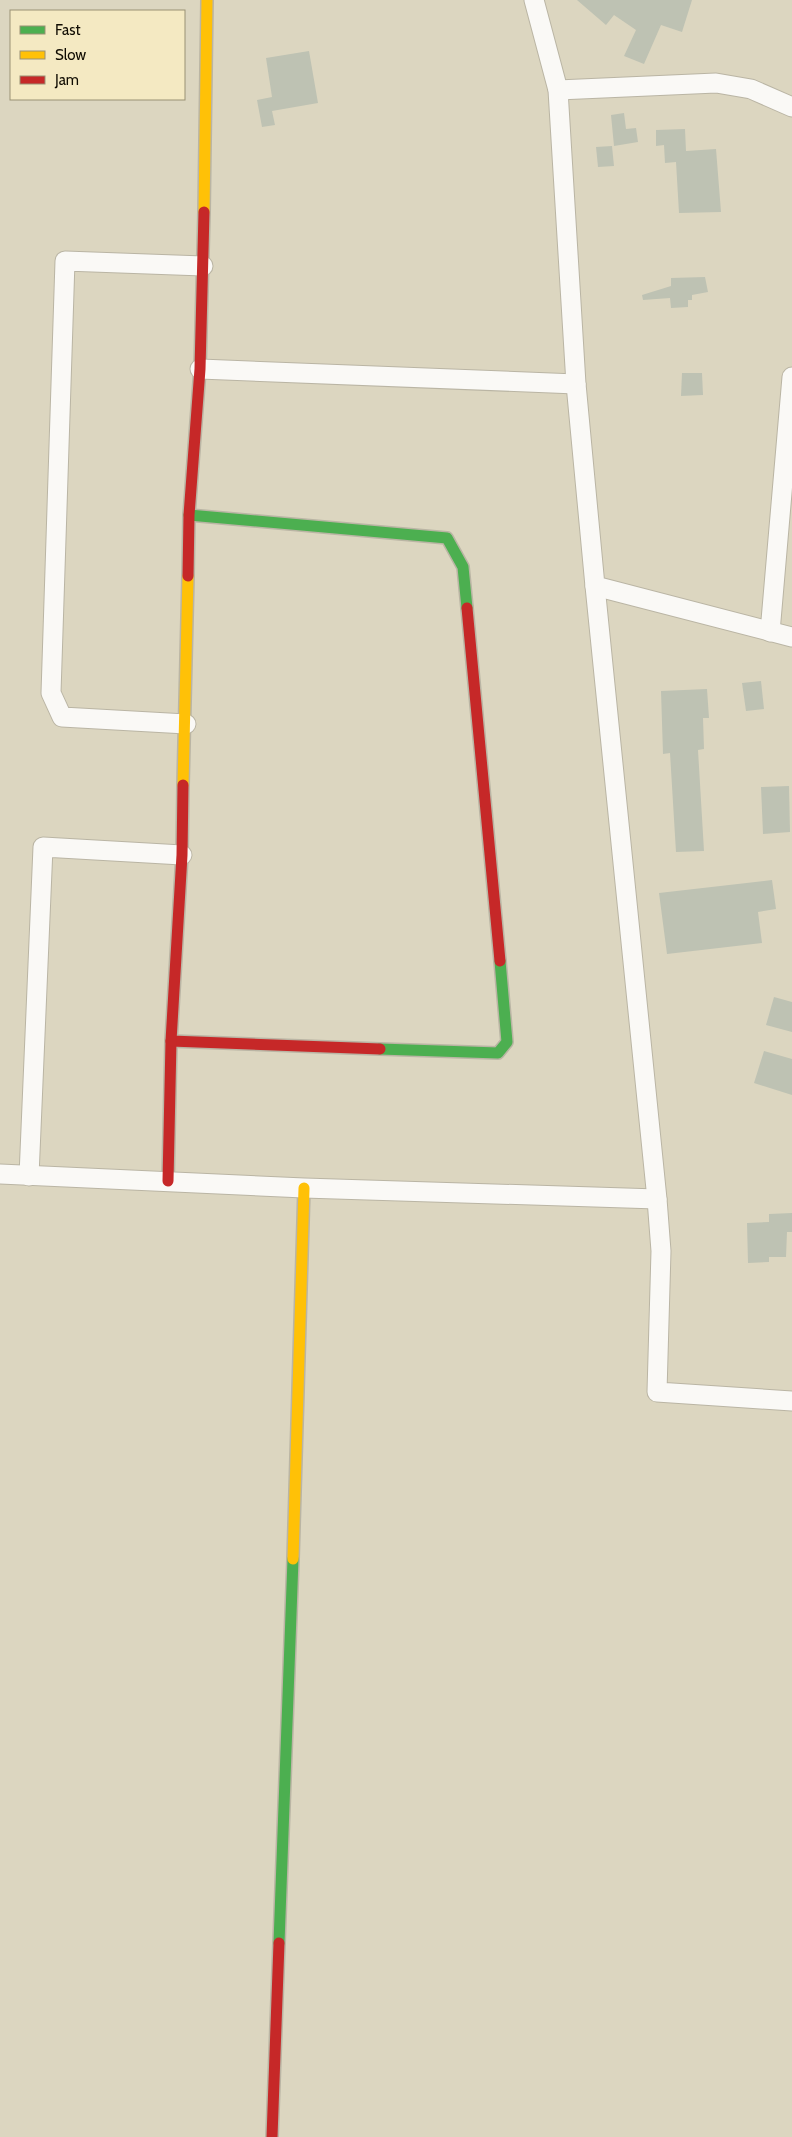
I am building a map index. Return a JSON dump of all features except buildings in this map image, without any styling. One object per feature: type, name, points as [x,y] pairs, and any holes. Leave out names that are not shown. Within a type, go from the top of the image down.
[{"type":"street","points":[[168,1181],[171,1041],[182,855],[189,515],[200,369],[204,266],[207,0]]},
{"type":"street","points":[[534,0],[558,90],[576,384],[658,1199],[660,1252],[657,1392],[792,1401]]},
{"type":"street","points":[[558,90],[716,83],[751,89],[792,107]]},
{"type":"street","points":[[186,724],[62,717],[51,693],[65,260],[204,266]]},
{"type":"street","points":[[200,369],[576,384]]},
{"type":"street","points":[[770,632],[792,377]]},
{"type":"street","points":[[171,1041],[498,1053],[507,1042],[463,567],[447,538],[189,515]]},
{"type":"street","points":[[595,586],[792,637]]},
{"type":"street","points":[[30,1176],[43,847],[182,855]]},
{"type":"street","points":[[0,1174],[304,1188],[658,1199]]},
{"type":"street","points":[[272,2137],[288,1715],[304,1188]]},
{"type":"traffic: fast","points":[[189,515],[447,538],[463,567],[467,608]]},
{"type":"traffic: fast","points":[[380,1049],[498,1053],[507,1042],[500,961]]},
{"type":"traffic: fast","points":[[279,1943],[293,1559]]},
{"type":"traffic: slow","points":[[204,212],[207,0]]},
{"type":"traffic: slow","points":[[183,785],[188,576]]},
{"type":"traffic: slow","points":[[293,1559],[304,1188]]},
{"type":"traffic: jam","points":[[188,576],[189,515],[200,369],[204,212]]},
{"type":"traffic: jam","points":[[467,608],[500,961]]},
{"type":"traffic: jam","points":[[168,1181],[171,1041],[182,855],[183,785]]},
{"type":"traffic: jam","points":[[171,1041],[380,1049]]},
{"type":"traffic: jam","points":[[272,2137],[279,1943]]}]
